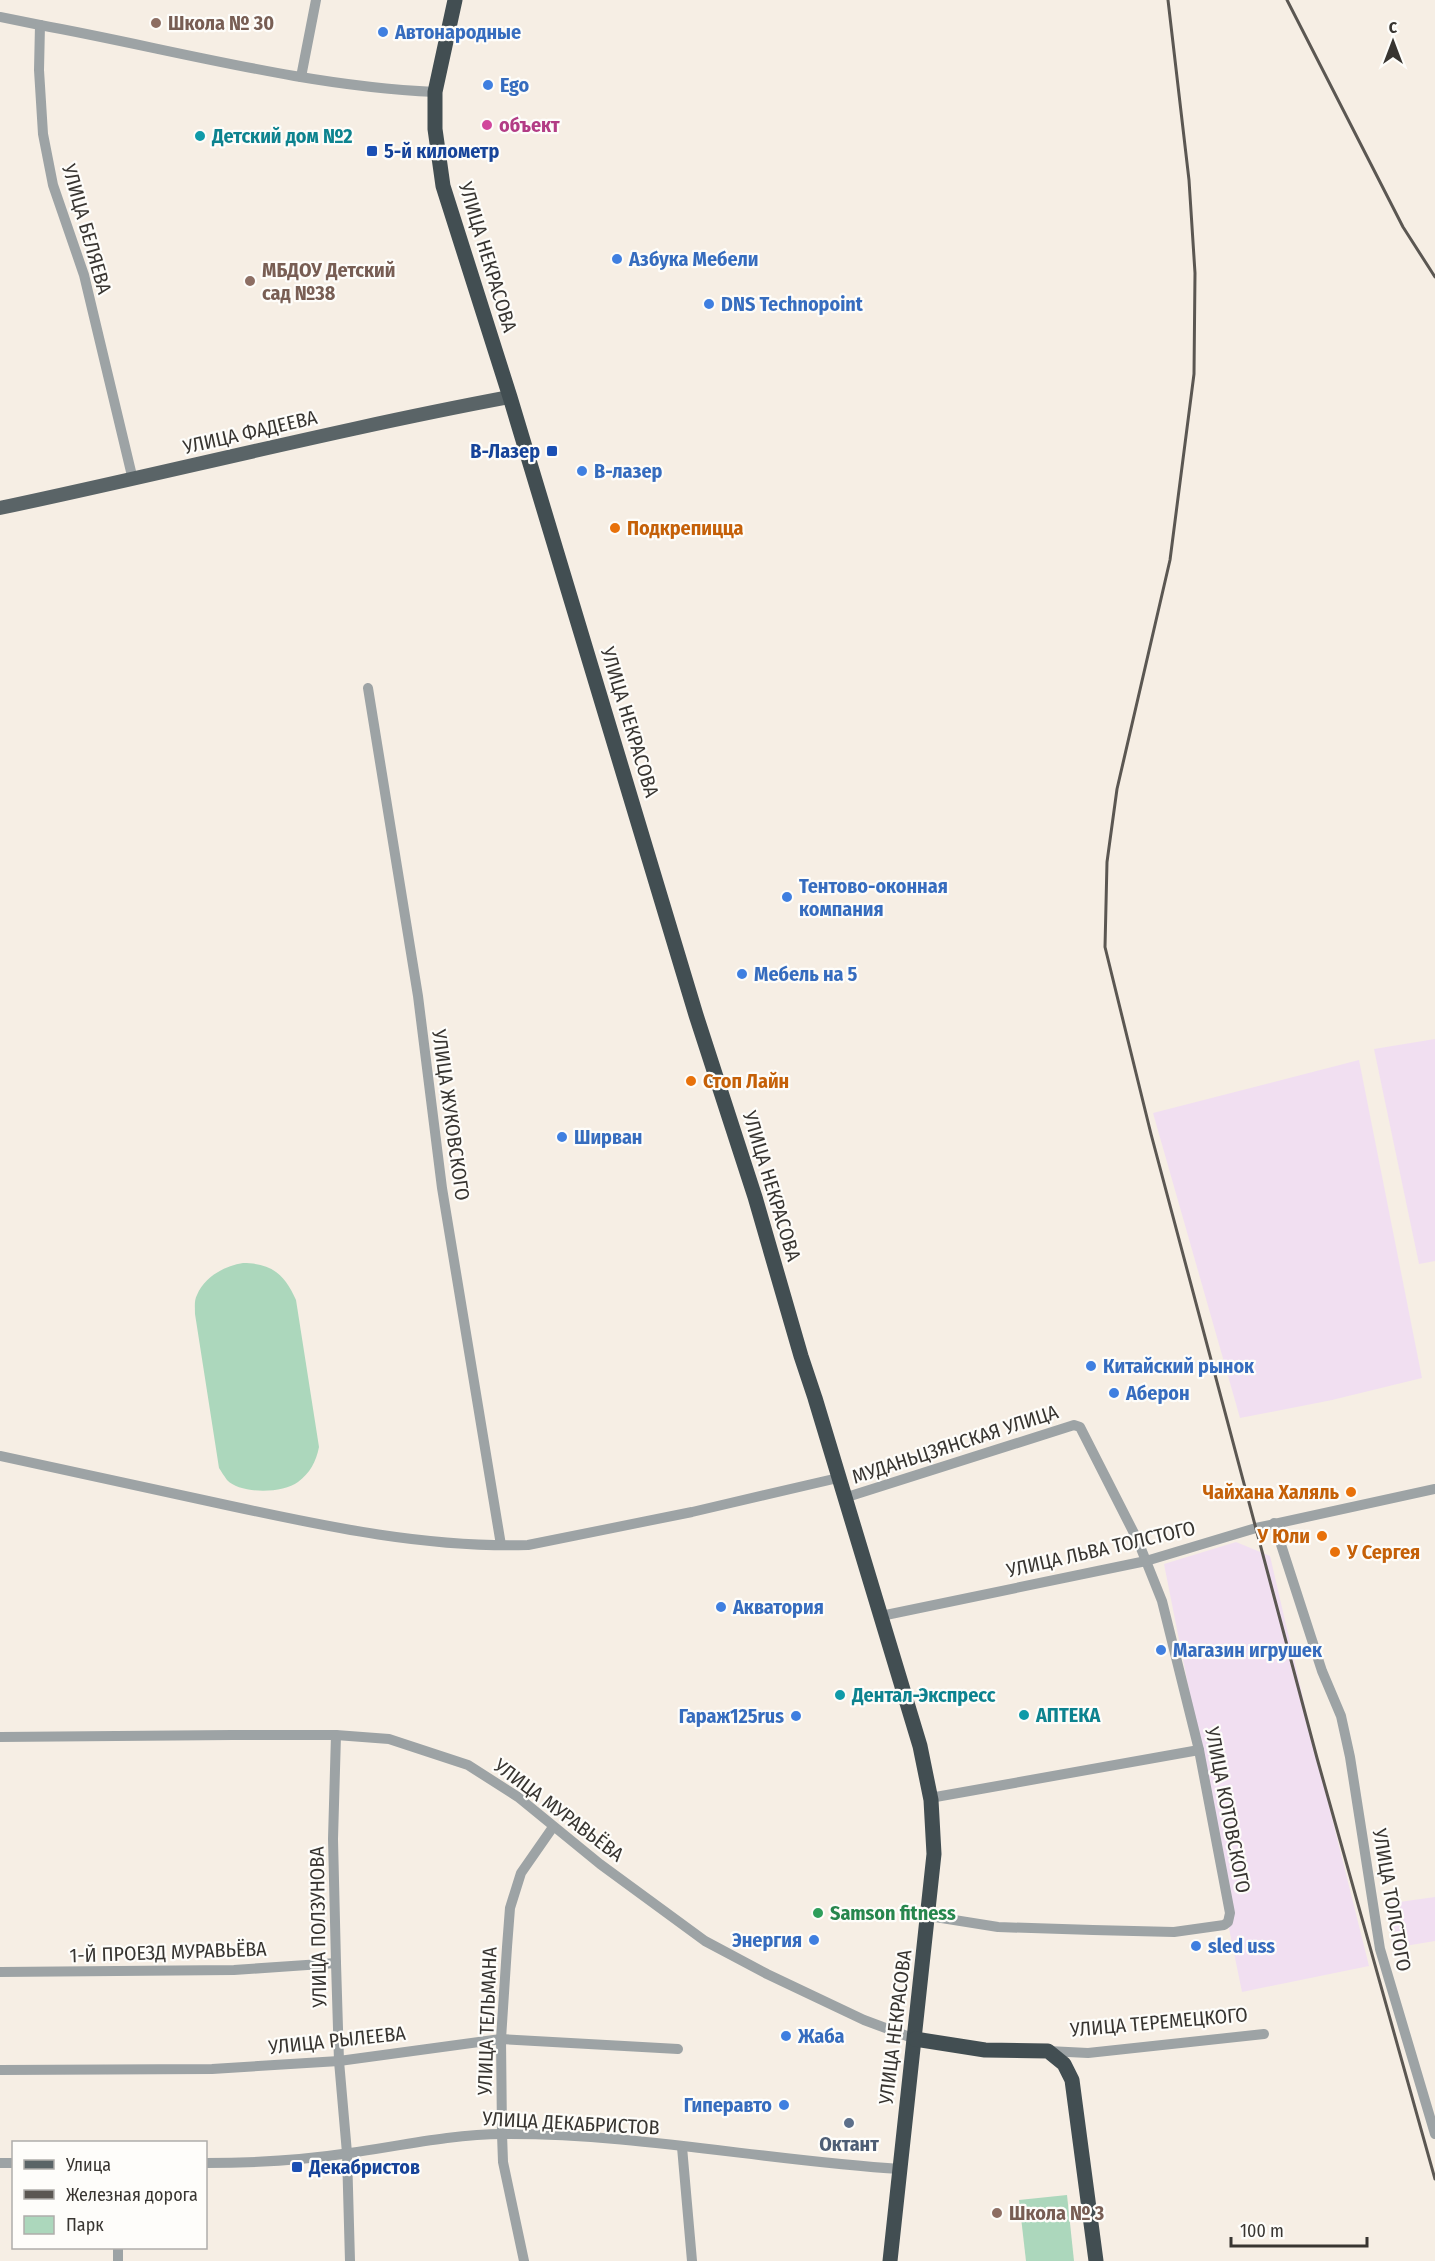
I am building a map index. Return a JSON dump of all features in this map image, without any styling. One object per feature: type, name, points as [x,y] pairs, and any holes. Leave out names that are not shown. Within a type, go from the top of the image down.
[{"type":"highway","name":"УЛИЦА НЕКРАСОВА","points":[[455,0],[435,92],[435,129],[443,186],[510,397],[696,1015],[755,1197],[920,1746],[930,1798],[934,1854],[890,2261]]},
{"type":"highway","name":"УЛИЦА ТЕРЕМЕЦКОГО","points":[[915,2039],[985,2050],[1048,2051]]},
{"type":"highway","points":[[1048,2051],[1064,2064],[1072,2080],[1096,2261]]},
{"type":"main road","name":"УЛИЦА ФАДЕЕВА","points":[[0,508],[133,480],[222,457],[395,418],[510,397]]},
{"type":"street","points":[[301,76],[316,0]]},
{"type":"street","points":[[0,17],[301,76],[398,90],[435,92]]},
{"type":"street","name":"УЛИЦА БЕЛЯЕВА","points":[[40,25],[39,70],[43,134],[51,175],[84,275],[133,480]]},
{"type":"street","name":"УЛИЦА ЖУКОВСКОГО","points":[[368,688],[418,996],[439,1167],[501,1545]]},
{"type":"street","name":"МУДАНЬЦЗЯНСКАЯ УЛИЦА","points":[[844,1498],[1074,1425],[1078,1426]]},
{"type":"street","name":"УЛИЦА КОТОВСКОГО","points":[[929,1916],[998,1927],[1174,1932],[1224,1925],[1228,1922],[1230,1913],[1199,1750],[1162,1600],[1146,1561],[1078,1426]]},
{"type":"street","points":[[0,1456],[314,1524],[389,1536],[501,1545],[528,1545],[692,1512],[838,1478]]},
{"type":"street","name":"УЛИЦА ЛЬВА ТОЛСТОГО","points":[[880,1616],[1146,1561],[1274,1523],[1435,1489]]},
{"type":"street","name":"УЛИЦА ТОЛСТОГО","points":[[1274,1523],[1322,1671],[1341,1716],[1350,1757],[1380,1949],[1435,2134]]},
{"type":"street","name":"УЛИЦА МУРАВЬЁВА","points":[[0,1737],[336,1736],[389,1738],[468,1765],[518,1797],[553,1827],[705,1941],[767,1974],[864,2020],[915,2039]]},
{"type":"street","name":"УЛИЦА ПОЛЗУНОВА","points":[[336,1736],[333,1839],[336,1963],[339,2061],[347,2153],[350,2261]]},
{"type":"street","points":[[930,1798],[1199,1750]]},
{"type":"street","name":"УЛИЦА ТЕЛЬМАНА","points":[[524,2261],[503,2162],[501,2039],[510,1908],[521,1873],[553,1827]]},
{"type":"street","name":"1-Й ПРОЕЗД МУРАВЬЁВА","points":[[0,1972],[234,1970],[336,1963]]},
{"type":"street","name":"УЛИЦА ТЕРЕМЕЦКОГО","points":[[1048,2051],[1088,2053],[1264,2034]]},
{"type":"street","name":"УЛИЦА РЫЛЕЕВА","points":[[0,2070],[212,2069],[339,2061],[501,2039],[678,2049]]},
{"type":"street","name":"УЛИЦА ДЕКАБРИСТОВ","points":[[207,2163],[241,2163],[347,2153],[412,2143],[502,2134],[594,2138],[834,2165],[900,2169]]},
{"type":"street","points":[[682,2147],[692,2261]]},
{"type":"shaded area","points":[[1435,1039],[1435,1261],[1419,1264],[1374,1049]]},
{"type":"shaded area","points":[[1359,1060],[1422,1378],[1332,1400],[1240,1418],[1153,1113]]},
{"type":"shaded area","points":[[1236,1542],[1270,1556],[1369,1966],[1242,1992],[1224,1904],[1188,1685],[1164,1564]]},
{"type":"shaded area","points":[[1435,1897],[1435,1941],[1393,1948],[1385,1904]]},
{"type":"green space","points":[[243,1263],[262,1265],[276,1272],[287,1284],[296,1300],[319,1447],[312,1467],[306,1475],[298,1482],[282,1489],[261,1491],[241,1488],[227,1480],[219,1468],[195,1304],[201,1288],[210,1277],[223,1269]]},
{"type":"green space","points":[[1067,2195],[1074,2261],[1026,2261],[1019,2200]]},
{"type":"railway","points":[[1168,0],[1189,180],[1195,273],[1194,374],[1170,560],[1117,789],[1107,862],[1105,947],[1151,1134],[1317,1758],[1435,2179]]},
{"type":"railway","points":[[1287,0],[1403,227],[1435,277]]},
{"type":"place","name":"Школа № 30","points":[[156,23]]},
{"type":"place","name":"Автонародные","points":[[383,32]]},
{"type":"place","name":"Ego","points":[[488,85]]},
{"type":"place","name":"объект","points":[[487,125]]},
{"type":"place","name":"Детский дом №2","points":[[200,136]]},
{"type":"place","name":"5-й километр","points":[[372,151]]},
{"type":"place","name":"Азбука Мебели","points":[[617,259]]},
{"type":"place","name":"МБДОУ Детский сад №38","points":[[250,281]]},
{"type":"place","name":"DNS Technopoint","points":[[709,304]]},
{"type":"place","name":"В-Лазер","points":[[552,451]]},
{"type":"place","name":"В-лазер","points":[[582,471]]},
{"type":"place","name":"Подкрепицца","points":[[615,528]]},
{"type":"place","name":"Тентово-оконная компания","points":[[787,897]]},
{"type":"place","name":"Мебель на 5","points":[[742,974]]},
{"type":"place","name":"Стоп Лайн","points":[[691,1081]]},
{"type":"place","name":"Ширван","points":[[562,1137]]},
{"type":"place","name":"Китайский рынок","points":[[1091,1366]]},
{"type":"place","name":"Аберон","points":[[1114,1393]]},
{"type":"place","name":"Чайхана Халяль","points":[[1351,1492]]},
{"type":"place","name":"У Юли","points":[[1322,1536]]},
{"type":"place","name":"У Сергея","points":[[1335,1552]]},
{"type":"place","name":"Акватория","points":[[721,1607]]},
{"type":"place","name":"Магазин игрушек","points":[[1161,1650]]},
{"type":"place","name":"Дентал-Экспресс","points":[[840,1695]]},
{"type":"place","name":"АПТЕКА","points":[[1024,1715]]},
{"type":"place","name":"Гараж125rus","points":[[796,1716]]},
{"type":"place","name":"Samson fitness","points":[[818,1913]]},
{"type":"place","name":"Энергия","points":[[814,1940]]},
{"type":"place","name":"sled uss","points":[[1196,1946]]},
{"type":"place","name":"Жаба","points":[[786,2036]]},
{"type":"place","name":"Гиперавто","points":[[784,2105]]},
{"type":"place","name":"Октант","points":[[849,2123]]},
{"type":"place","name":"Декабристов","points":[[297,2167]]},
{"type":"place","name":"Школа № 3","points":[[997,2213]]}]
